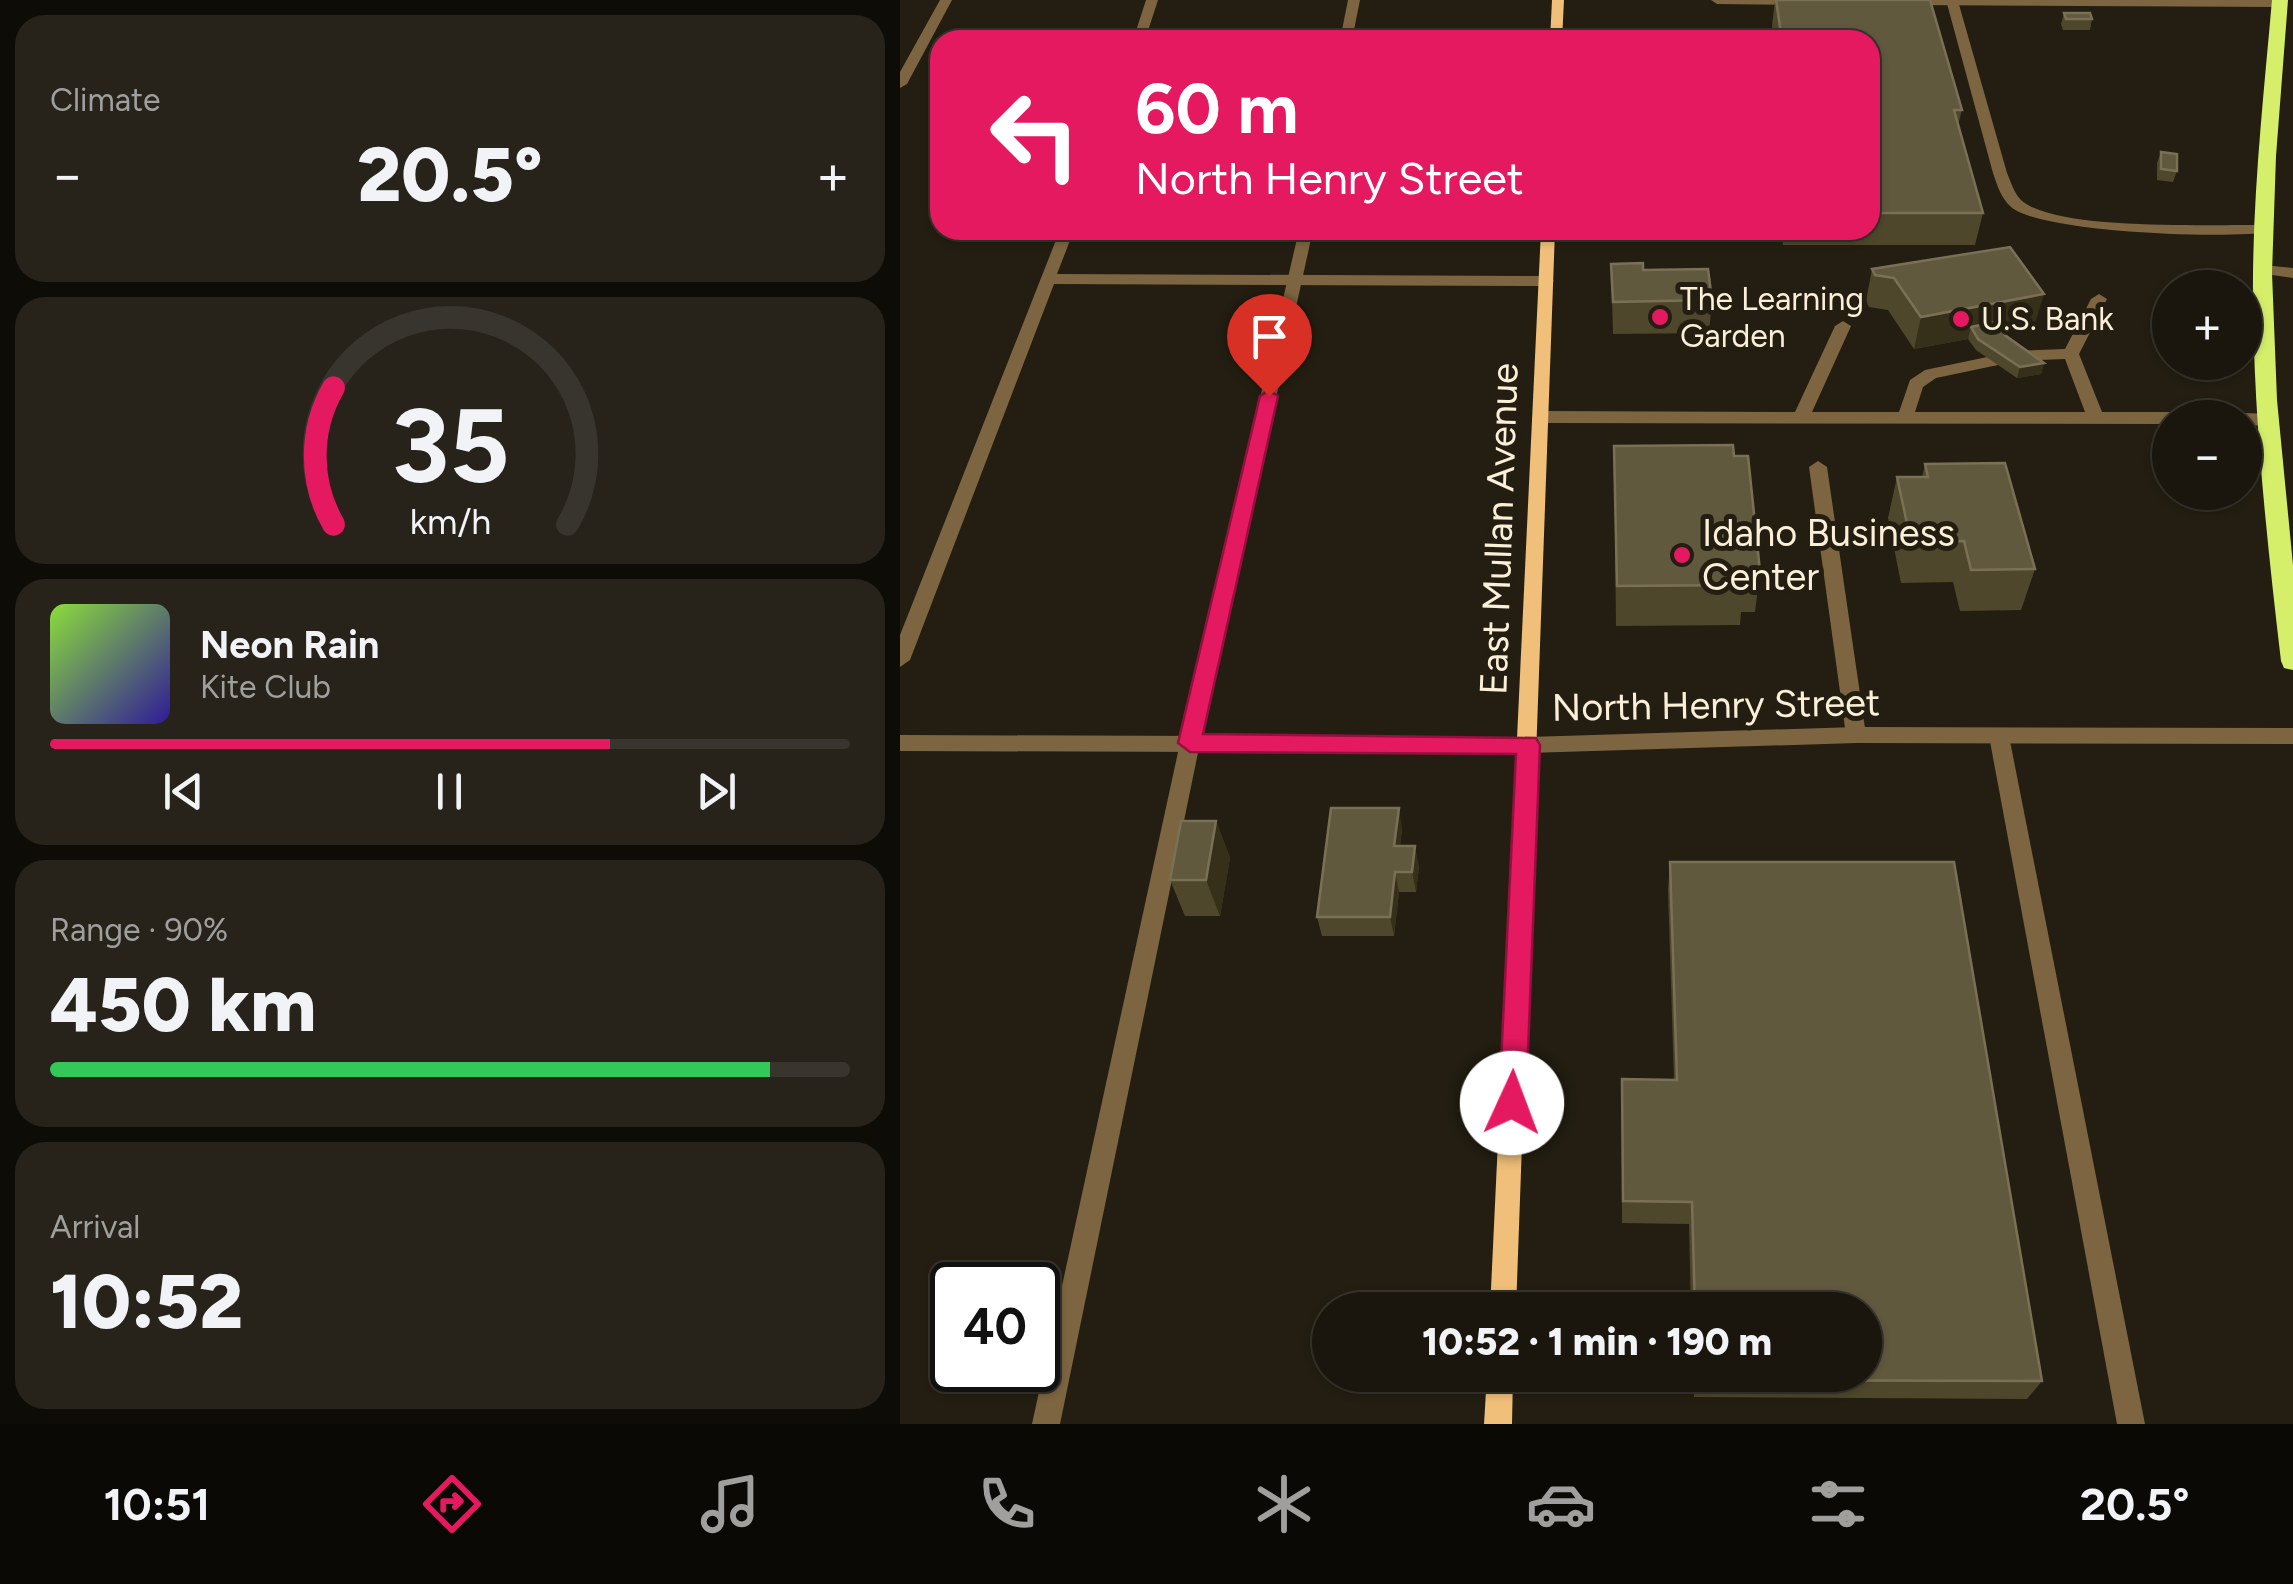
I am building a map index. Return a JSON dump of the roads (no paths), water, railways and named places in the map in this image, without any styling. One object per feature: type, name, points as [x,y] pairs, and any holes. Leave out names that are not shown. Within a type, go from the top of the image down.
[{"type":"main road","points":[[2280,2],[2264,270],[2268,420],[2278,546],[2293,661]]},
{"type":"street","points":[[900,84],[946,0]]},
{"type":"street","points":[[1142,30],[1152,0]]},
{"type":"street","points":[[1348,30],[1354,0]]},
{"type":"street","points":[[1556,30],[1558,0]]},
{"type":"street","points":[[1717,0],[1822,1]]},
{"type":"street","points":[[1896,1],[2280,2]]},
{"type":"street","points":[[1952,1],[2000,173],[2010,198],[2020,208],[2062,222],[2264,229]]},
{"type":"street","points":[[900,660],[1063,240]]},
{"type":"street","points":[[1046,1424],[1190,743],[1304,240]]},
{"type":"street","name":"East Mullan Avenue","points":[[1504,1292],[1548,240]]},
{"type":"street","points":[[2264,270],[2293,273]]},
{"type":"street","points":[[1047,279],[1546,281]]},
{"type":"street","points":[[2095,417],[2071,354],[2099,298]]},
{"type":"street","points":[[1801,418],[1844,326]]},
{"type":"street","points":[[2016,356],[2071,354]]},
{"type":"street","points":[[1905,418],[1916,384],[1931,374],[1992,361]]},
{"type":"street","points":[[1540,418],[2152,417]]},
{"type":"street","points":[[2262,420],[2268,420]]},
{"type":"street","points":[[1818,467],[1856,735]]},
{"type":"street","name":"North Henry Street","points":[[900,744],[1528,745],[1856,735],[2293,736]]},
{"type":"street","points":[[1999,736],[2131,1424]]},
{"type":"street","points":[[1498,1424],[1499,1392]]},
{"type":"place","name":"The Learning Garden","points":[[1660,317]]},
{"type":"place","name":"U.S. Bank","points":[[1961,319]]},
{"type":"place","name":"Idaho Business Center","points":[[1682,555]]}]
